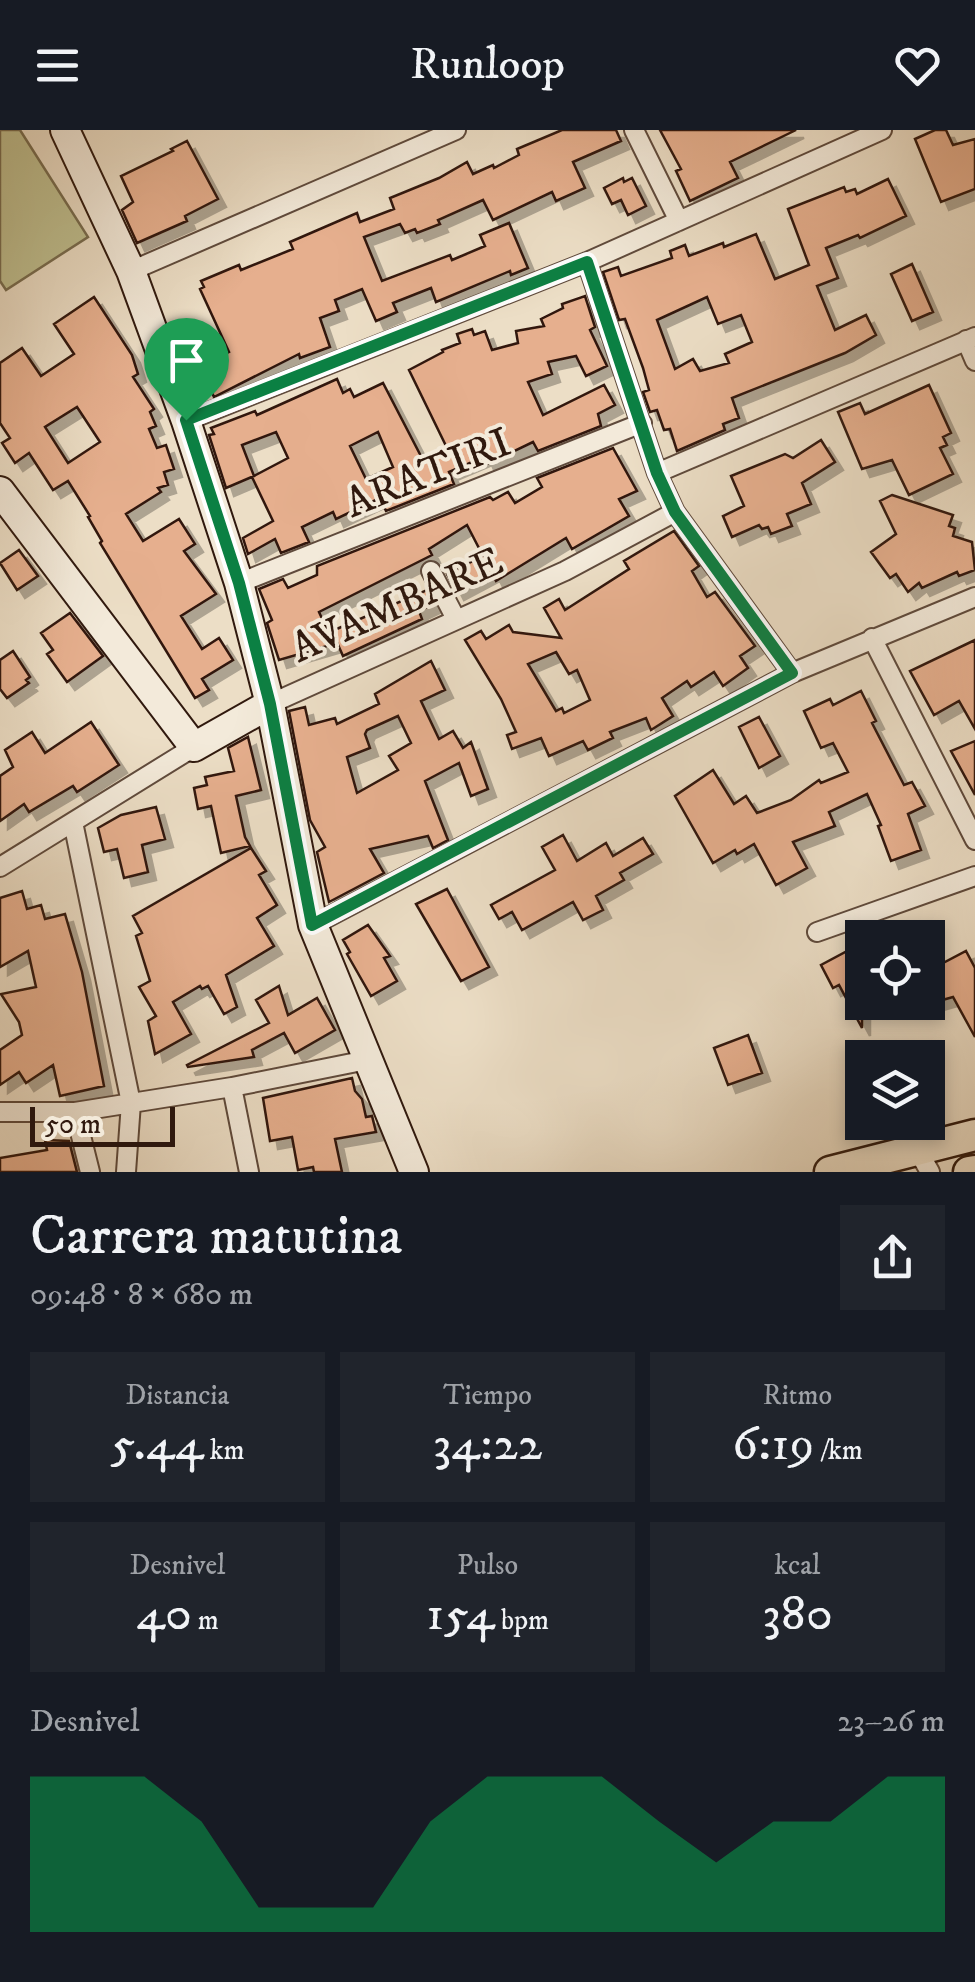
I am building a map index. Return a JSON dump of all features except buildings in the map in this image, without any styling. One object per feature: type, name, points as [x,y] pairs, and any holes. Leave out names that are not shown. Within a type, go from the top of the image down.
[{"type":"main road","points":[[65,130],[130,271],[186,420],[239,583],[270,704],[312,925],[414,1172]]},
{"type":"main road","points":[[3,502],[194,747]]},
{"type":"main road","name":"AVAMBARE","points":[[194,747],[270,704]]},
{"type":"main road","points":[[830,1172],[924,1161],[975,1135]]},
{"type":"street","points":[[130,271],[456,130]]},
{"type":"street","points":[[634,130],[680,221]]},
{"type":"street","points":[[186,420],[587,262],[882,130]]},
{"type":"street","points":[[587,262],[657,473],[675,512],[792,673]]},
{"type":"street","points":[[657,473],[971,338],[975,361]]},
{"type":"street","name":"ARATIRI","points":[[239,583],[642,424]]},
{"type":"street","name":"AVAMBARE","points":[[270,704],[565,570],[675,512]]},
{"type":"street","points":[[431,570],[456,619]]},
{"type":"street","points":[[312,925],[792,673],[975,597]]},
{"type":"street","points":[[872,638],[975,840]]},
{"type":"street","name":"AVAMBARE","points":[[0,867],[194,747]]},
{"type":"street","points":[[73,822],[131,1103],[126,1172]]},
{"type":"street","points":[[817,932],[975,876]]},
{"type":"street","points":[[0,1112],[74,1112],[367,1060]]},
{"type":"street","points":[[232,1087],[250,1172]]},
{"type":"street","points":[[74,1112],[90,1172]]},
{"type":"green space","points":[[0,130],[20,130],[88,237],[6,290],[0,281]]},
{"type":"route","points":[[587,262],[657,473],[675,512],[792,673],[312,925],[270,704],[239,583],[186,420],[587,262]]}]
